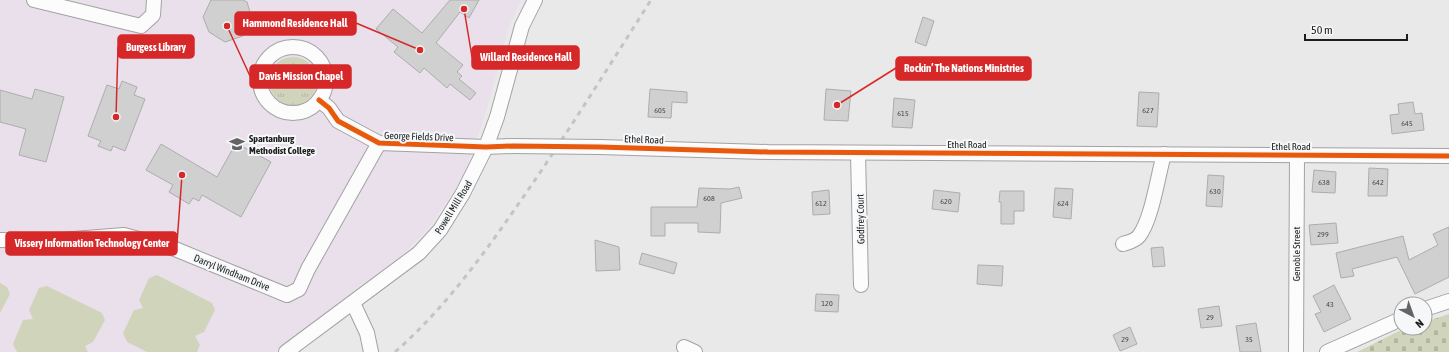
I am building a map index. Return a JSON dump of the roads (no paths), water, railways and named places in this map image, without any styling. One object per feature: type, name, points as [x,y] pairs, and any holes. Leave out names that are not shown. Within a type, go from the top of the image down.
[{"type":"street","points":[[34,0],[141,26],[153,14],[154,0]]},
{"type":"street","name":"Powell Mill Road","points":[[286,352],[419,253],[440,230],[463,193],[486,147],[497,117],[522,26],[535,0]]},
{"type":"street","points":[[288,48],[301,48],[312,54],[321,64],[325,76],[324,89],[319,100],[309,109],[297,113],[284,112],[273,107],[264,97],[260,85],[261,72],[266,61],[276,52],[288,48]]},
{"type":"street","name":"George Fields Drive","points":[[319,100],[329,108],[338,121],[379,143],[486,147]]},
{"type":"street","name":"Darryl Windham Drive","points":[[0,240],[48,241],[124,235],[175,249],[287,295],[299,288],[308,269],[379,143]]},
{"type":"street","name":"Ethel Road","points":[[486,147],[600,147],[768,152],[1449,156]]},
{"type":"street","name":"Godfrey Court","points":[[858,152],[861,285]]},
{"type":"street","points":[[1123,244],[1134,241],[1139,236],[1148,220],[1164,154]]},
{"type":"street","name":"Genoble Street","points":[[1296,352],[1297,155]]},
{"type":"street","points":[[1433,306],[1449,301]]},
{"type":"street","points":[[353,303],[367,333],[370,352]]},
{"type":"street","points":[[1327,352],[1393,323]]},
{"type":"railway","points":[[395,352],[413,336],[445,301],[490,245],[552,155],[651,0]]},
{"type":"place","name":"Willard Residence Hall","points":[[464,9]]},
{"type":"place","name":"Davis Mission Chapel","points":[[227,26]]},
{"type":"place","name":"Hammond Residence Hall","points":[[420,50]]},
{"type":"place","name":"Rockin’ The Nations Ministries","points":[[837,105]]},
{"type":"place","name":"Burgess Library","points":[[116,117]]},
{"type":"place","name":"Spartanburg Methodist College","points":[[237,144]]},
{"type":"place","name":"Vissery Information Technology Center","points":[[182,175]]}]
